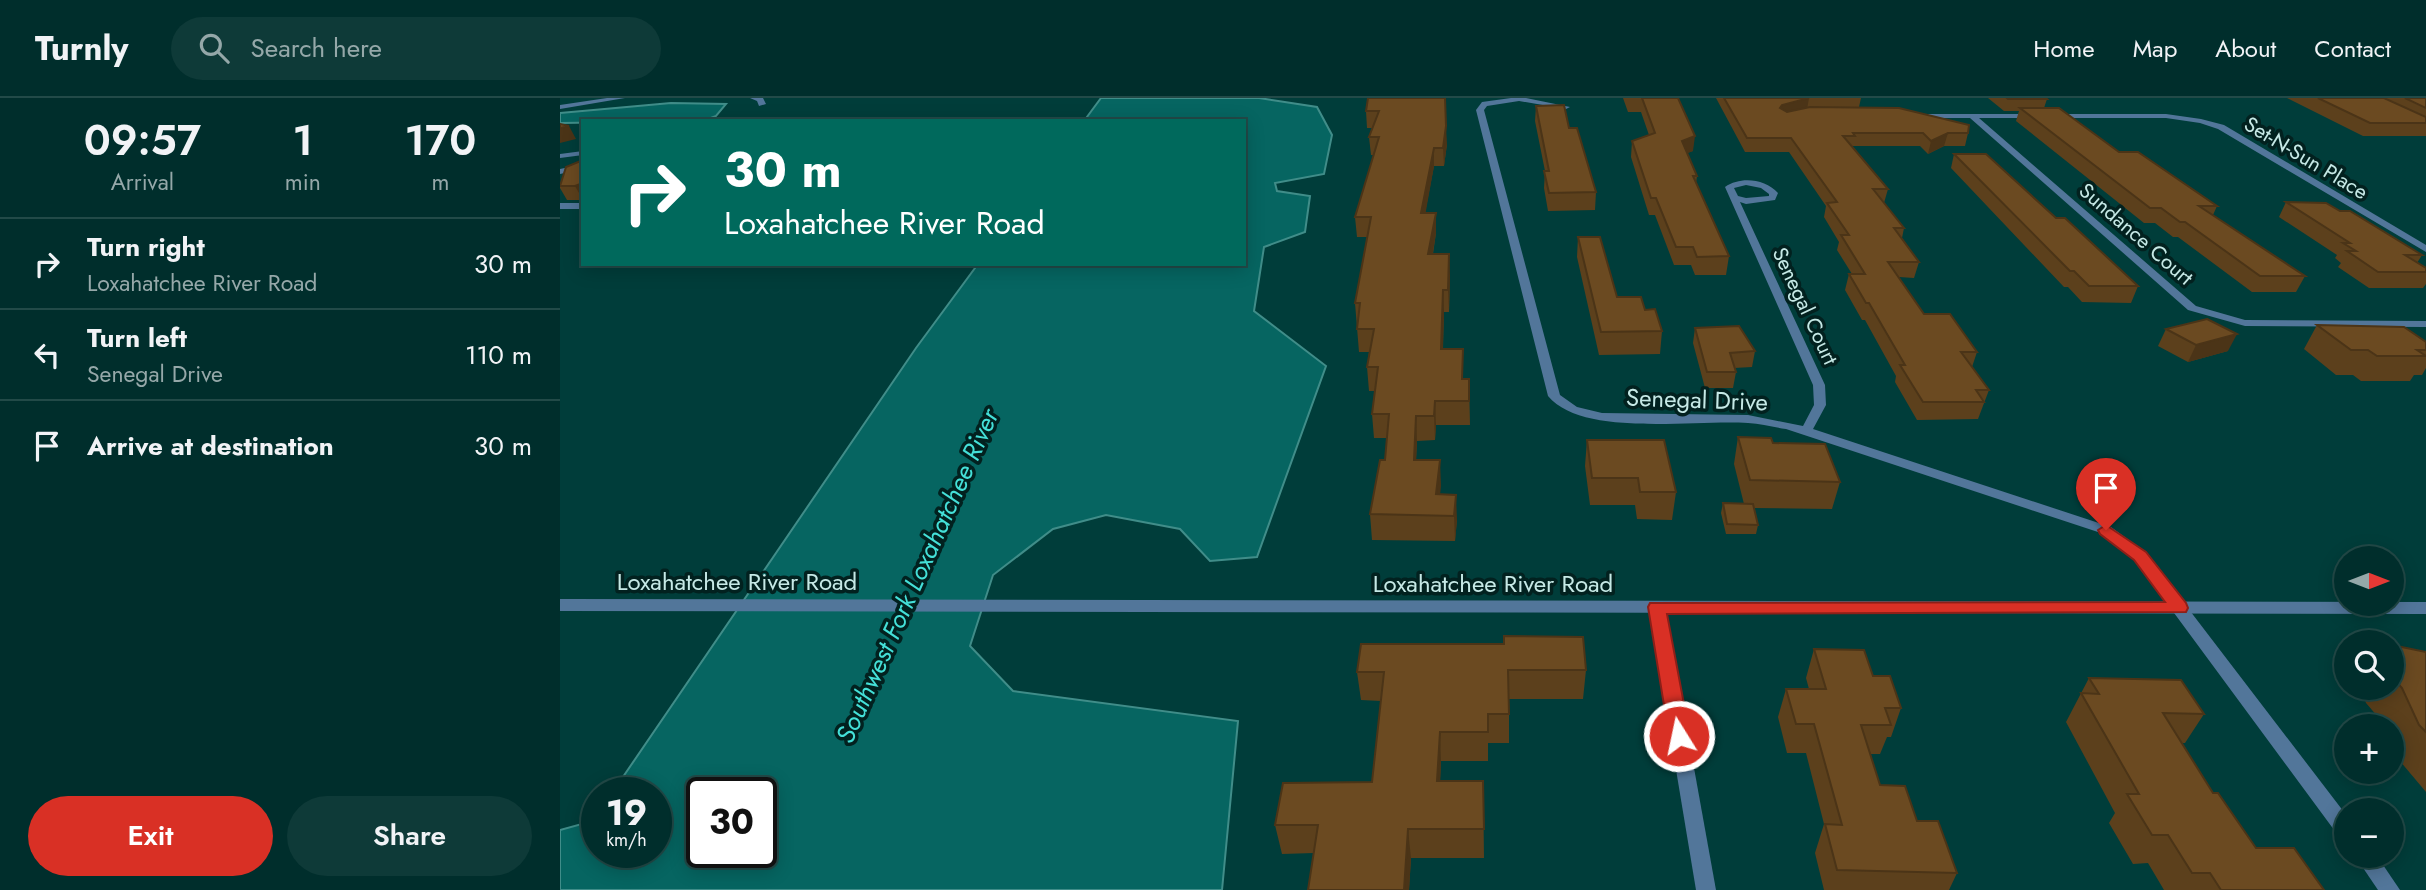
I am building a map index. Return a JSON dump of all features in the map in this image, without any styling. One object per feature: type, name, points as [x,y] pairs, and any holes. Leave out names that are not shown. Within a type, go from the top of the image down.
[{"type":"street","points":[[560,107],[621,98]]},
{"type":"street","points":[[754,98],[760,99],[762,104]]},
{"type":"street","name":"Senegal Drive","points":[[1566,107],[1509,99],[1485,104],[1480,110],[1554,396],[1563,405],[1592,417],[1748,419],[1806,431],[2106,530],[2140,556],[2334,815]]},
{"type":"street","name":"Set-N-Sun Place","points":[[1903,116],[2166,116],[2212,124],[2426,249]]},
{"type":"street","name":"Sundance Court","points":[[1972,116],[2193,308],[2245,323],[2426,324]]},
{"type":"street","points":[[560,156],[581,153]]},
{"type":"street","points":[[560,172],[581,167]]},
{"type":"street","name":"Senegal Court","points":[[1734,198],[1819,385],[1820,405],[1806,431]]},
{"type":"street","points":[[560,206],[581,206]]},
{"type":"street","name":"Loxahatchee River Road","points":[[560,605],[2426,608]]},
{"type":"street","points":[[1657,607],[1706,890]]},
{"type":"street","points":[[2374,868],[2390,890]]},
{"type":"water","name":"Southwest Fork Loxahatchee River","points":[[1101,98],[1259,98],[1317,107],[1332,135],[1324,174],[1275,183],[1277,191],[1310,196],[1305,232],[1264,247],[1254,311],[1326,366],[1257,557],[1210,561],[1180,529],[1106,515],[1053,529],[993,575],[970,646],[1013,691],[1238,721],[1222,890],[560,890],[560,830],[581,824],[581,868],[672,868],[672,777],[623,777],[916,348],[977,266],[1246,266],[1246,119],[1085,119]]},
{"type":"water","points":[[671,103],[726,104],[716,116],[708,119],[581,119],[581,123],[560,123],[560,113]]},
{"type":"building","points":[[1368,98],[1445,98],[1446,126],[1443,148],[1434,148],[1421,213],[1436,213],[1428,254],[1449,254],[1448,290],[1443,290],[1441,349],[1463,349],[1462,379],[1469,379],[1469,401],[1435,401],[1434,416],[1416,416],[1414,460],[1440,460],[1436,494],[1456,495],[1454,516],[1370,514],[1380,460],[1385,460],[1389,414],[1372,414],[1378,367],[1367,367],[1374,329],[1357,329],[1360,303],[1355,303],[1371,217],[1355,217],[1379,137],[1369,137],[1379,111],[1366,111]]},
{"type":"building","points":[[1642,98],[1678,98],[1695,136],[1682,141],[1697,176],[1693,176],[1729,256],[1697,257],[1693,247],[1676,247],[1656,198],[1651,198],[1632,141],[1655,133]]},
{"type":"building","points":[[1724,98],[1809,98],[1782,105],[1780,108],[1787,112],[1810,107],[1899,108],[1969,125],[1968,133],[1948,133],[1931,141],[1923,133],[1853,133],[1855,136],[1843,136],[1888,189],[1873,189],[1904,228],[1894,228],[1919,262],[1888,262],[1924,314],[1950,314],[1977,352],[1961,352],[1989,390],[1976,390],[1984,402],[1923,402],[1900,365],[1905,365],[1849,274],[1865,274],[1841,235],[1849,235],[1827,203],[1837,202],[1791,138],[1747,138]]},
{"type":"building","points":[[2046,98],[2047,99],[2008,99]]},
{"type":"building","points":[[2318,98],[2384,98],[2426,117],[2426,123],[2370,123]]},
{"type":"building","points":[[2405,98],[2426,98],[2426,108]]},
{"type":"building","points":[[1564,105],[1569,128],[1577,128],[1596,192],[1549,193],[1544,171],[1549,171],[1536,106]]},
{"type":"building","points":[[2020,108],[2059,108],[2119,152],[2138,152],[2217,206],[2199,206],[2305,276],[2260,276],[2185,222],[2180,222],[2161,208],[2150,208]]},
{"type":"building","points":[[1954,154],[1986,154],[2056,218],[2065,218],[2138,286],[2089,286],[2074,271],[2070,271]]},
{"type":"building","points":[[581,161],[581,184],[560,186],[566,167]]},
{"type":"building","points":[[2286,202],[2326,203],[2340,211],[2350,211],[2422,255],[2405,255],[2426,268],[2426,272],[2378,272],[2347,251],[2356,251],[2343,243],[2350,243]]},
{"type":"building","points":[[1578,237],[1600,237],[1617,297],[1641,297],[1645,310],[1655,309],[1662,331],[1601,332]]},
{"type":"building","points":[[2207,319],[2237,334],[2196,345],[2166,329]]},
{"type":"building","points":[[2317,325],[2404,327],[2426,342],[2426,350],[2417,350],[2426,356],[2377,356],[2368,350],[2351,350]]},
{"type":"building","points":[[1739,326],[1755,351],[1730,353],[1736,372],[1707,372],[1695,328]]},
{"type":"building","points":[[1738,437],[1771,438],[1773,443],[1825,444],[1840,482],[1750,480]]},
{"type":"building","points":[[1587,440],[1664,440],[1676,492],[1640,492],[1638,478],[1592,478]]},
{"type":"building","points":[[1723,503],[1753,504],[1758,525],[1727,524]]},
{"type":"building","points":[[1504,636],[1583,637],[1586,670],[1508,670],[1509,714],[1488,714],[1488,732],[1440,732],[1437,781],[1483,781],[1484,829],[1408,829],[1404,890],[1308,890],[1318,825],[1275,825],[1283,783],[1372,782],[1384,672],[1357,672],[1361,644],[1504,644]]},
{"type":"building","points":[[2404,647],[2426,652],[2426,732],[2419,725],[2404,692]]},
{"type":"building","points":[[1814,649],[1864,650],[1873,676],[1890,676],[1901,708],[1885,708],[1891,725],[1861,725],[1880,785],[1905,786],[1917,821],[1938,821],[1957,873],[1837,870],[1825,824],[1842,825],[1814,724],[1796,724],[1786,689],[1826,689]]},
{"type":"building","points":[[2089,678],[2181,680],[2204,714],[2163,713],[2213,793],[2218,793],[2256,848],[2294,848],[2324,890],[2221,890],[2210,873],[2192,873],[2168,835],[2152,835],[2127,794],[2139,794],[2081,693],[2099,694]]},
{"type":"route","points":[[1679,736],[1657,607],[2179,608],[2140,556],[2106,530]]}]
